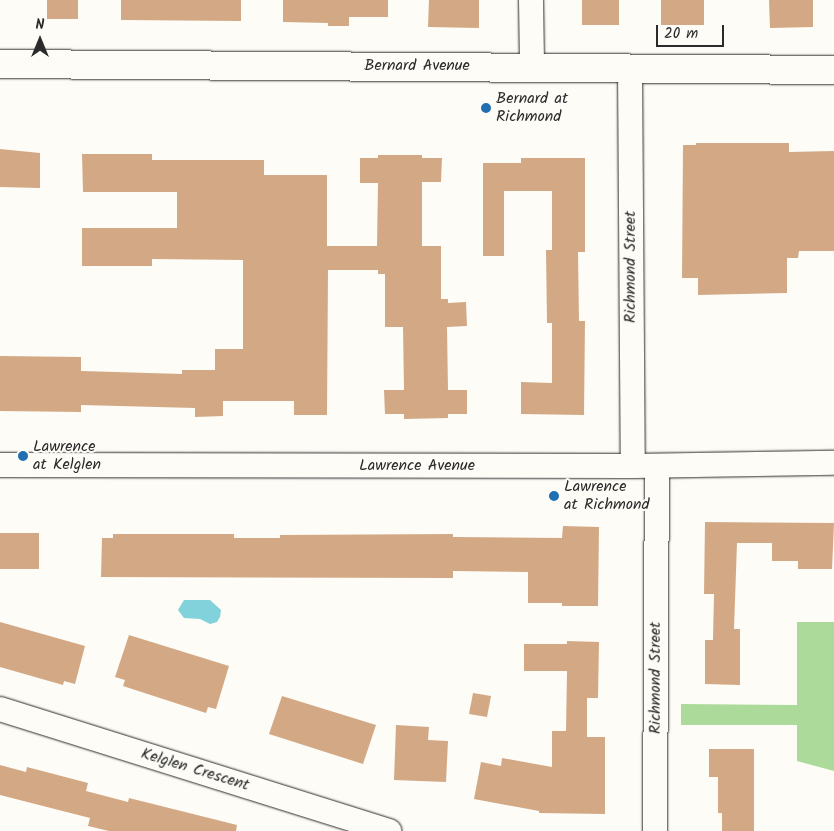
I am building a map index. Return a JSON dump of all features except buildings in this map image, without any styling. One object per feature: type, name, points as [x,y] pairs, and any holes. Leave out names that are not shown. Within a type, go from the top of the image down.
[{"type":"street","points":[[531,0],[532,67]]},
{"type":"street","name":"Bernard Avenue","points":[[0,64],[834,70]]},
{"type":"street","name":"Richmond Street","points":[[630,68],[633,466]]},
{"type":"street","name":"Lawrence Avenue","points":[[0,464],[657,466],[834,463]]},
{"type":"street","name":"Richmond Street","points":[[655,831],[657,466]]},
{"type":"street","name":"Kelglen Crescent","points":[[0,710],[389,831]]},
{"type":"green space","points":[[797,622],[834,622],[834,771],[797,761],[797,725],[681,725],[681,704],[797,705]]},
{"type":"water","points":[[184,600],[210,600],[221,610],[220,617],[217,622],[210,624],[200,619],[184,618],[178,610]]},
{"type":"place","name":"Bernard at Richmond","points":[[486,108]]},
{"type":"place","name":"Lawrence at Kelglen","points":[[23,456]]},
{"type":"place","name":"Lawrence at Richmond","points":[[554,496]]}]
